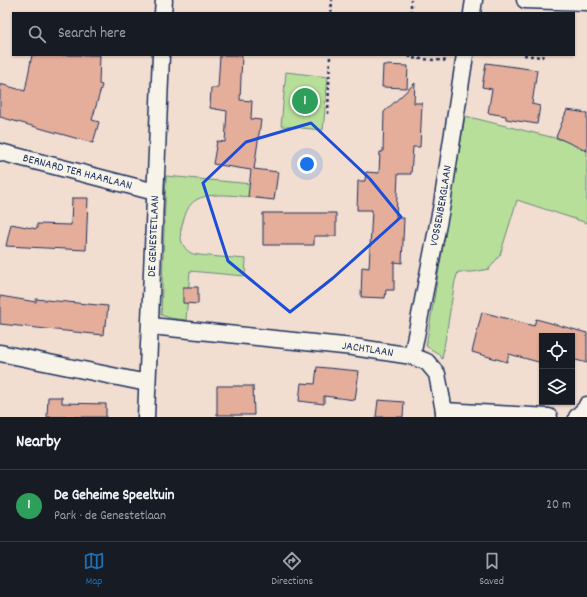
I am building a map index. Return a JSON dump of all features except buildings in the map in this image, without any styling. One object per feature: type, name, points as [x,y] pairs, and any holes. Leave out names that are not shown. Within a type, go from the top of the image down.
[{"type":"street","points":[[163,12],[164,0]]},
{"type":"street","points":[[472,12],[474,0]]},
{"type":"street","points":[[524,0],[587,2]]},
{"type":"street","name":"DE GENESTETLAAN","points":[[146,417],[146,383],[150,326],[161,56]]},
{"type":"street","name":"VOSSENBERGLAAN","points":[[412,356],[442,204],[465,58]]},
{"type":"street","name":"BERNARD TER HAARLAAN","points":[[0,152],[155,192]]},
{"type":"street","name":"JACHTLAAN","points":[[150,326],[353,347],[412,356],[427,362],[437,374],[444,414],[549,417]]},
{"type":"street","points":[[0,353],[146,383]]},
{"type":"street","points":[[577,417],[587,405]]},
{"type":"path","points":[[331,12],[332,0]]},
{"type":"path","points":[[411,0],[411,12]]},
{"type":"path","points":[[328,114],[330,56]]},
{"type":"path","points":[[410,56],[410,58],[465,58]]},
{"type":"path","points":[[533,56],[542,56]]},
{"type":"highlighted area","points":[[311,123],[370,179],[401,217],[333,278],[290,312],[228,261],[203,183],[246,142]]},
{"type":"green space","points":[[286,72],[328,77],[323,130],[281,126]]},
{"type":"green space","points":[[465,116],[567,141],[587,150],[587,223],[517,200],[500,255],[489,269],[473,272],[458,272],[455,281],[442,359],[439,354],[426,346]]},
{"type":"green space","points":[[166,176],[263,185],[260,198],[214,195],[197,199],[189,206],[181,229],[182,243],[188,251],[200,255],[246,259],[245,276],[190,271],[186,320],[161,315]]},
{"type":"place","name":"De Geheime Speeltuin","points":[[305,101]]}]
